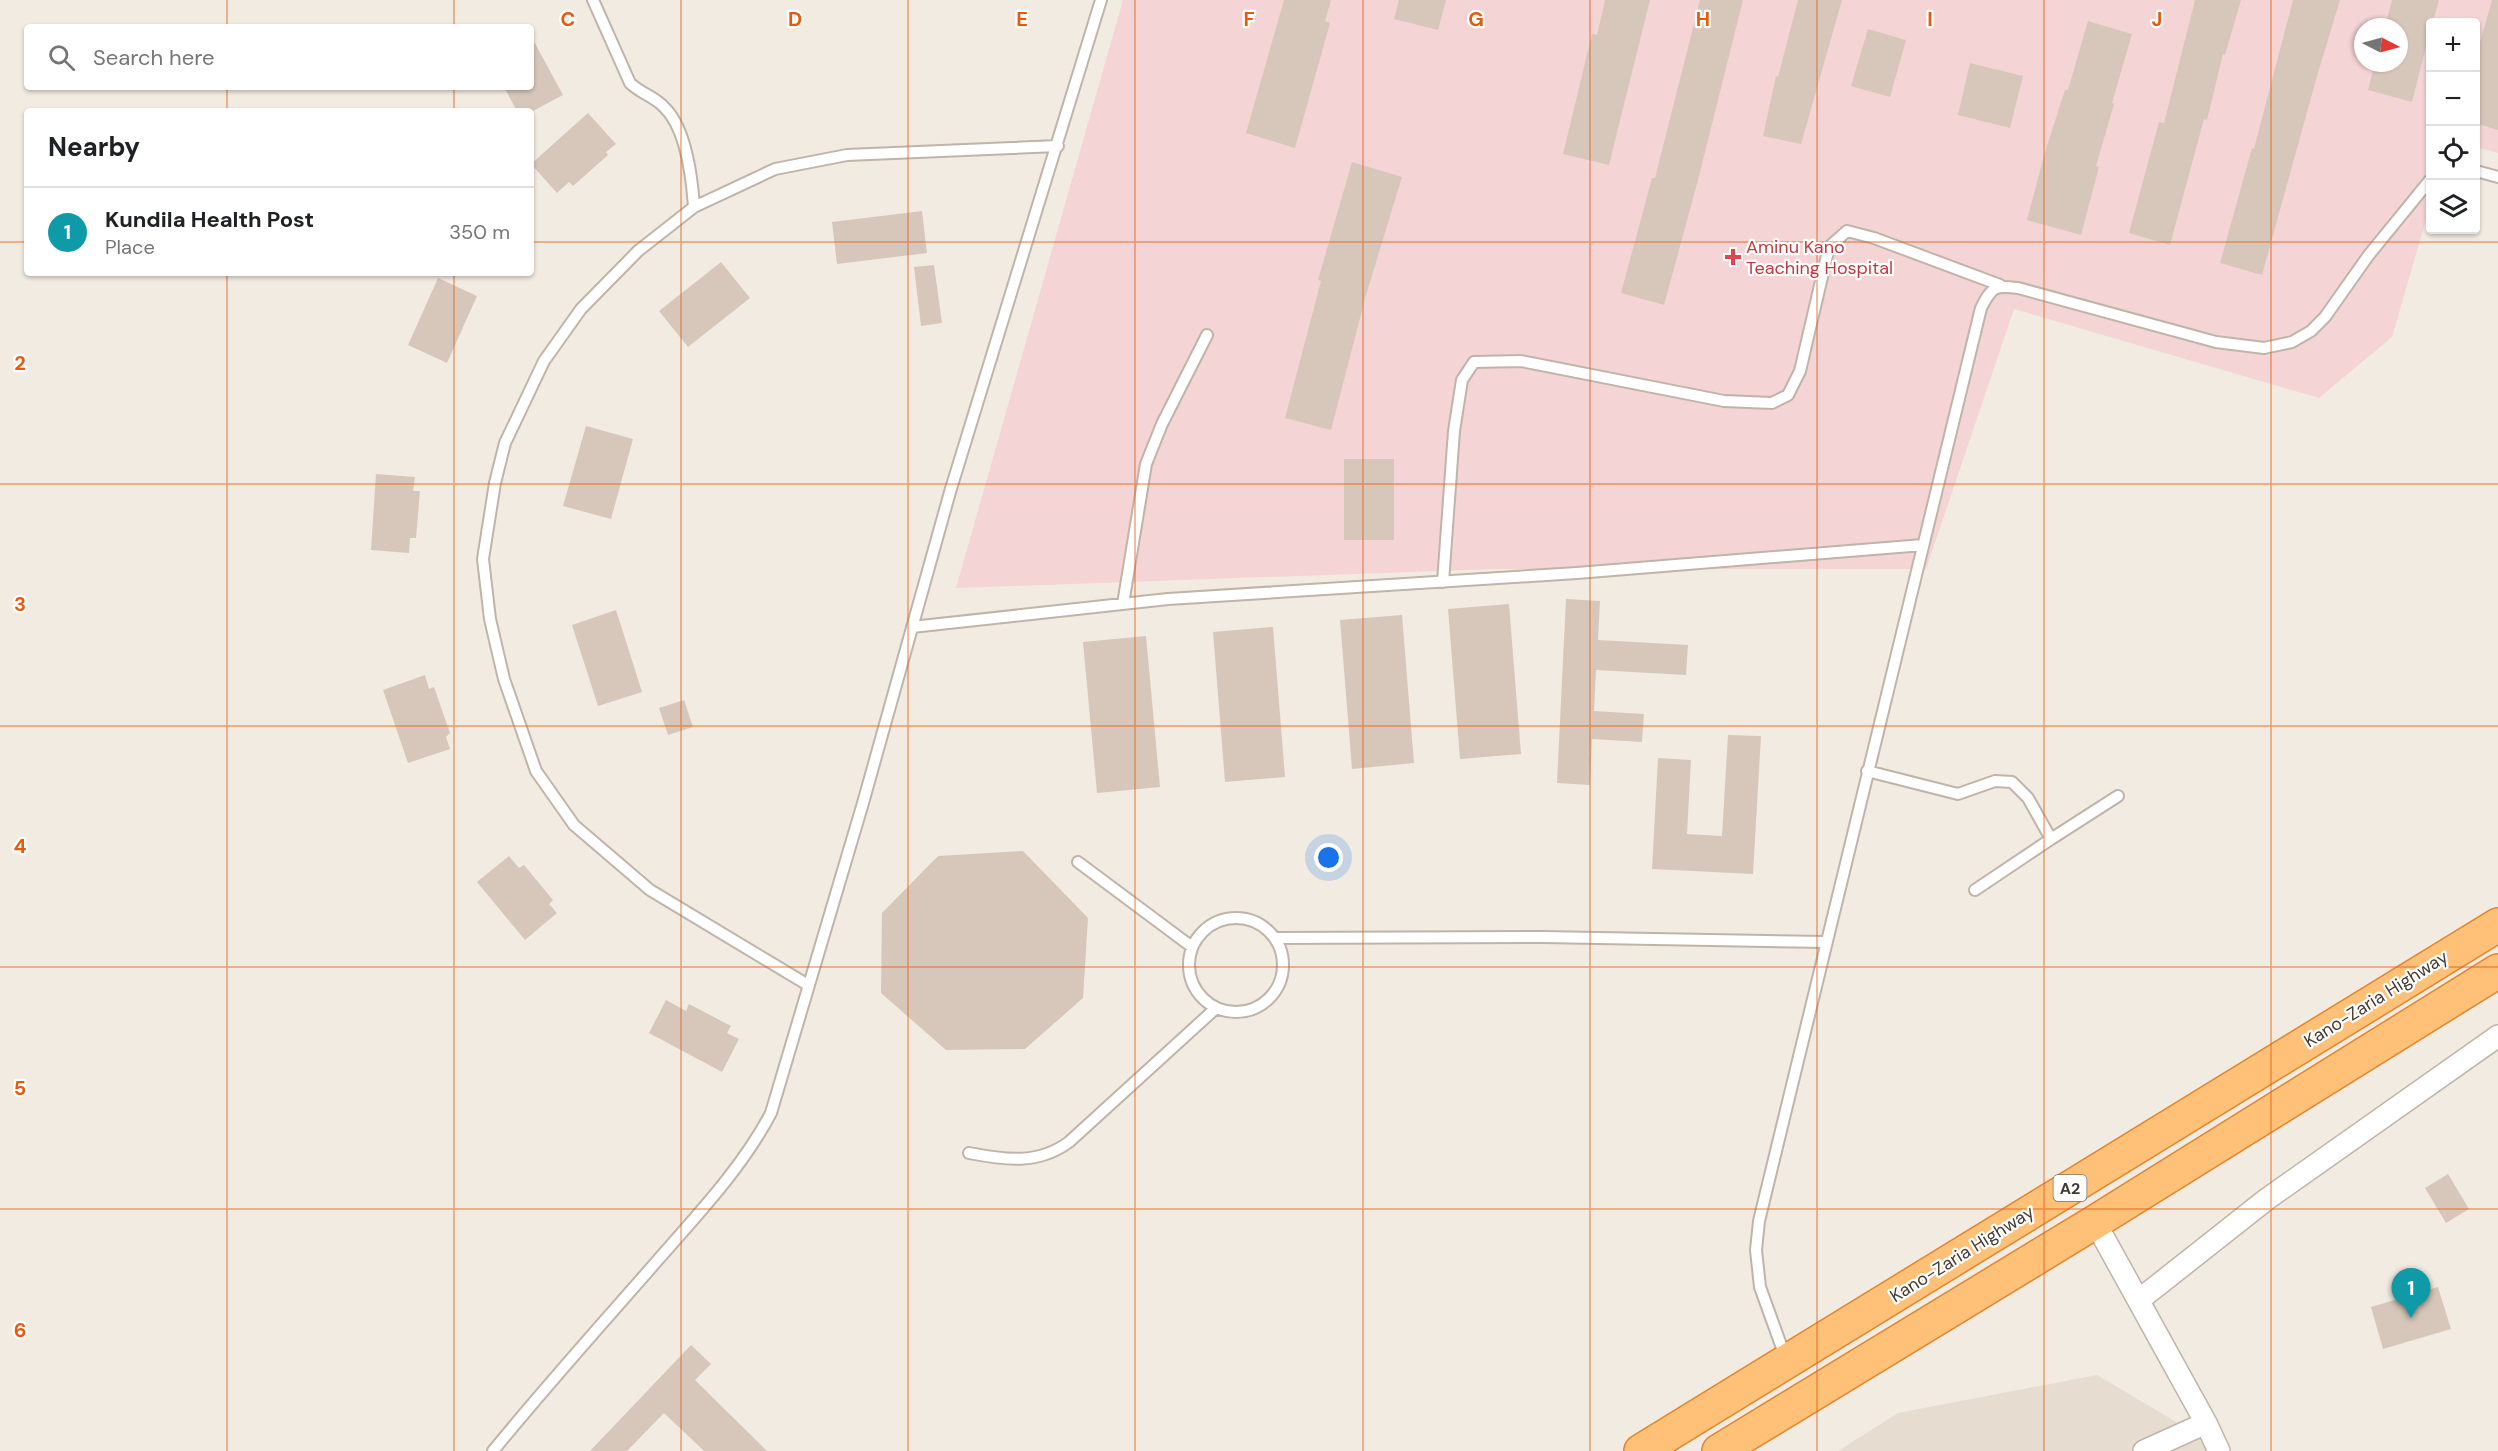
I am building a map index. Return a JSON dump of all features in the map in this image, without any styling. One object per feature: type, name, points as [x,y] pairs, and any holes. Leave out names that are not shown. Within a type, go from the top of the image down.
[{"type":"highway","name":"Kano-Zaria Highway","points":[[1641,1451],[2498,925]]},
{"type":"highway","name":"A2","points":[[1719,1451],[2095,1222],[2498,971]]},
{"type":"street","points":[[2139,1300],[2267,1199],[2498,1036]]},
{"type":"street","points":[[2095,1222],[2206,1423],[2219,1451]]},
{"type":"street","points":[[2144,1451],[2206,1423]]},
{"type":"lane","points":[[593,0],[630,83],[637,90],[663,105],[672,117],[686,151],[692,176],[694,207]]},
{"type":"lane","points":[[493,1451],[531,1404],[720,1189],[757,1139],[771,1113],[950,492],[1101,0]]},
{"type":"lane","points":[[808,985],[650,890],[574,825],[536,771],[504,679],[490,619],[483,559],[495,483],[506,443],[544,361],[581,309],[638,251],[694,207],[775,169],[813,160],[847,155],[1058,146]]},
{"type":"lane","points":[[2480,172],[2498,177]]},
{"type":"lane","points":[[1443,582],[1454,431],[1462,380],[1474,362],[1521,362],[1724,401],[1772,403],[1788,395],[1800,372],[1829,248],[1847,231],[1874,238],[2000,285],[2216,342],[2264,348],[2292,342],[2311,332],[2325,317],[2368,256],[2426,185]]},
{"type":"lane","points":[[1787,1362],[1760,1287],[1757,1240],[1769,1177],[1981,308],[1990,291],[2000,285]]},
{"type":"lane","points":[[1123,604],[1146,464],[1162,424],[1207,335]]},
{"type":"lane","points":[[912,627],[1168,599],[1443,582],[1923,545]]},
{"type":"lane","points":[[1867,771],[1958,794],[1995,781],[2012,782],[2028,798],[2051,839]]},
{"type":"lane","points":[[1975,890],[2118,796]]},
{"type":"lane","points":[[1078,862],[1191,947]]},
{"type":"lane","points":[[1233,917],[1257,922],[1276,938],[1284,962],[1280,986],[1263,1005],[1240,1014],[1215,1009],[1196,993],[1188,969],[1191,947],[1209,925],[1233,917]]},
{"type":"lane","points":[[1276,938],[1542,938],[1826,942]]},
{"type":"lane","points":[[969,1153],[1002,1159],[1035,1159],[1056,1152],[1215,1009]]},
{"type":"shaded area","name":"Aminu Kano Teaching Hospital","points":[[1123,0],[2498,0],[2498,153],[2480,148],[2480,18],[2426,18],[2426,220],[2392,337],[2319,398],[2014,309],[1926,569],[1495,569],[956,588]]},
{"type":"shaded area","points":[[2097,1375],[2225,1451],[1838,1451],[1898,1413]]},
{"type":"building","points":[[1284,0],[1331,0],[1325,21],[1330,23],[1295,148],[1246,133]]},
{"type":"building","points":[[1399,0],[1446,0],[1438,30],[1394,19]]},
{"type":"building","points":[[1605,0],[1650,0],[1609,165],[1563,154],[1592,34],[1597,35]]},
{"type":"building","points":[[1700,0],[1743,0],[1664,305],[1621,293],[1652,178],[1655,178]]},
{"type":"building","points":[[1798,0],[1842,0],[1801,144],[1763,136],[1776,76],[1778,77]]},
{"type":"building","points":[[2195,0],[2241,0],[2225,55],[2223,54],[2207,120],[2204,119],[2170,245],[2129,233],[2159,122],[2164,123]]},
{"type":"building","points":[[2293,0],[2340,0],[2262,275],[2220,263],[2252,148],[2254,149]]},
{"type":"building","points":[[2392,0],[2439,0],[2434,18],[2426,18],[2426,47],[2412,102],[2368,90],[2373,72],[2408,72],[2408,18],[2387,18]]},
{"type":"building","points":[[2492,0],[2498,0],[2498,130],[2480,125],[2480,42]]},
{"type":"building","points":[[2088,21],[2132,34],[2096,166],[2099,167],[2081,235],[2027,220],[2045,152],[2065,90],[2068,90]]},
{"type":"building","points":[[1868,29],[1906,40],[1890,97],[1851,86]]},
{"type":"building","points":[[534,42],[563,95],[534,110],[534,108],[515,108],[506,90],[534,90]]},
{"type":"building","points":[[1970,63],[2023,76],[2010,128],[1958,115]]},
{"type":"building","points":[[588,113],[616,144],[606,152],[608,155],[573,186],[569,182],[557,193],[534,167],[534,161]]},
{"type":"building","points":[[1352,162],[1402,177],[1366,295],[1331,430],[1285,418],[1321,281],[1318,280]]},
{"type":"building","points":[[922,211],[927,253],[837,264],[832,222]]},
{"type":"building","points":[[721,262],[750,298],[688,347],[659,311]]},
{"type":"building","points":[[934,265],[942,323],[921,326],[914,267]]},
{"type":"building","points":[[438,278],[477,296],[447,363],[408,345]]},
{"type":"building","points":[[586,426],[633,439],[611,519],[563,506]]},
{"type":"building","points":[[1344,459],[1394,459],[1394,540],[1344,540]]},
{"type":"building","points":[[376,474],[415,477],[413,491],[420,491],[416,538],[410,538],[409,553],[371,550]]},
{"type":"building","points":[[1566,599],[1600,601],[1598,640],[1688,645],[1686,675],[1596,670],[1594,711],[1644,714],[1642,742],[1592,739],[1590,785],[1557,783]]},
{"type":"building","points":[[1509,604],[1521,754],[1460,759],[1448,609]]},
{"type":"building","points":[[616,610],[642,692],[598,706],[572,625]]},
{"type":"building","points":[[1402,615],[1414,763],[1352,769],[1340,620]]},
{"type":"building","points":[[1273,627],[1285,777],[1225,782],[1213,632]]},
{"type":"building","points":[[1146,636],[1160,787],[1097,793],[1083,642]]},
{"type":"building","points":[[425,675],[429,689],[434,687],[450,733],[446,737],[450,749],[408,763],[383,690]]},
{"type":"building","points":[[684,700],[693,727],[668,735],[659,708]]},
{"type":"building","points":[[1728,735],[1761,736],[1753,874],[1652,869],[1658,758],[1691,760],[1687,834],[1722,836]]},
{"type":"building","points":[[1023,851],[1088,918],[1083,998],[1025,1049],[946,1050],[881,993],[882,913],[938,856]]},
{"type":"building","points":[[509,856],[519,868],[524,865],[553,900],[549,904],[557,913],[525,940],[477,882]]},
{"type":"building","points":[[666,1000],[686,1011],[689,1004],[731,1026],[727,1033],[739,1039],[722,1072],[649,1033]]},
{"type":"building","points":[[2448,1174],[2469,1209],[2446,1223],[2425,1188]]},
{"type":"building","points":[[2438,1287],[2451,1329],[2383,1349],[2371,1307]]},
{"type":"building","points":[[691,1345],[711,1364],[695,1380],[767,1451],[704,1451],[664,1413],[627,1451],[590,1451]]},
{"type":"place","name":"Aminu Kano Teaching Hospital","points":[[1733,257]]},
{"type":"place","name":"Kundila Health Post","points":[[2411,1318]]}]
